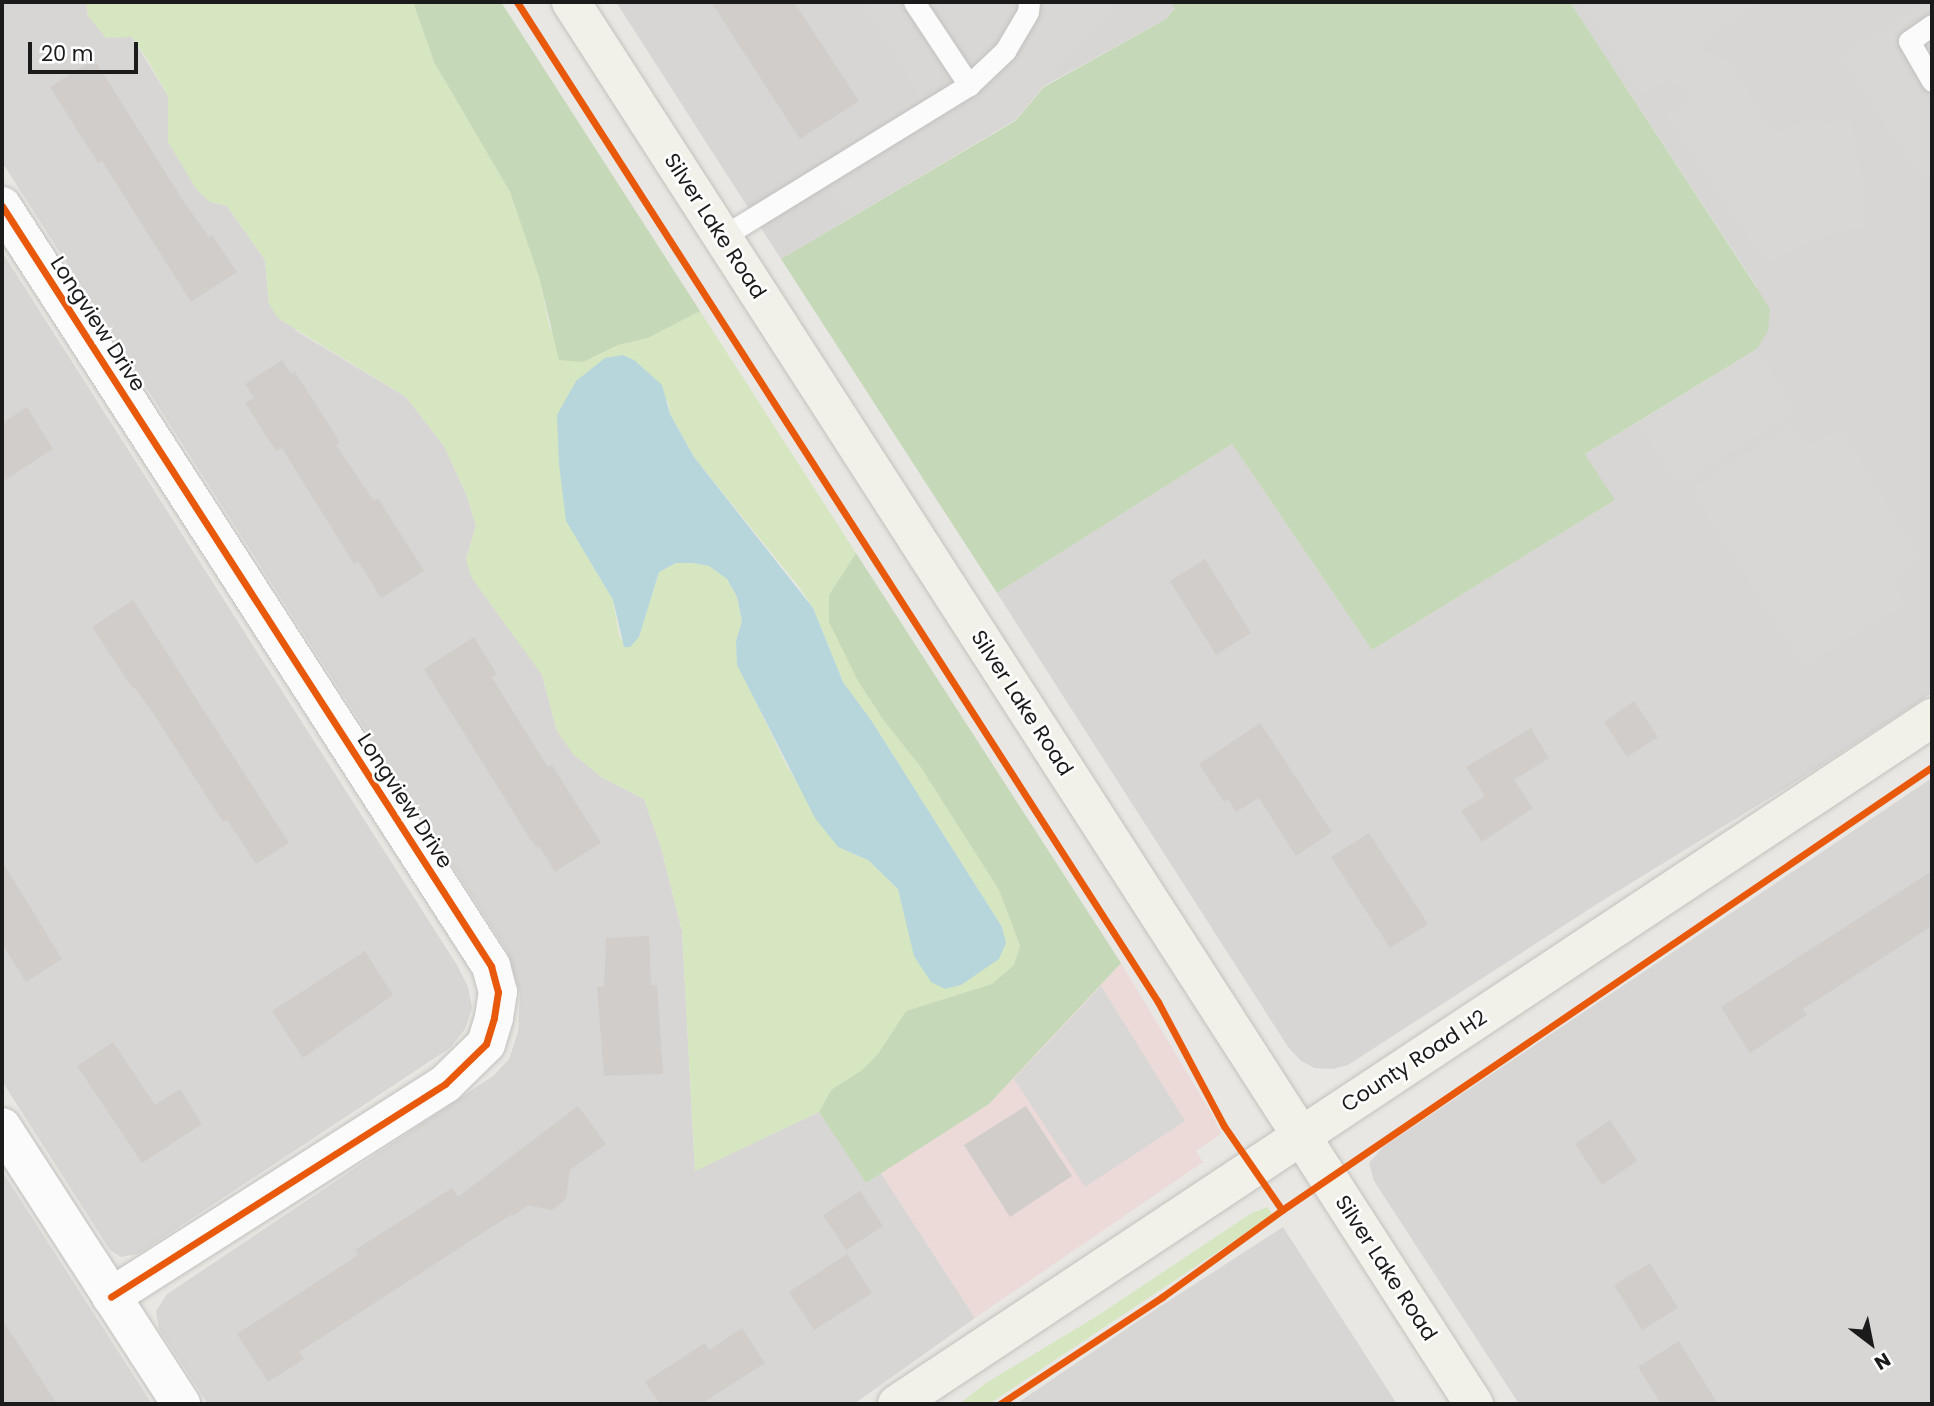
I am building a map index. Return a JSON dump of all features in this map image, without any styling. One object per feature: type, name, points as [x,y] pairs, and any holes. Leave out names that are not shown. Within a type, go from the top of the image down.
[{"type":"main road","name":"Silver Lake Road","points":[[570,2],[1474,1404]]},
{"type":"main road","name":"County Road H2","points":[[897,1404],[1932,718]]},
{"type":"street","name":"Longview Drive","points":[[2,206],[491,966],[498,992],[486,1044],[445,1084],[111,1297]]},
{"type":"street","points":[[2,1127],[181,1404]]},
{"type":"lane","points":[[914,2],[969,85]]},
{"type":"lane","points":[[722,237],[969,85],[1005,51],[1028,12],[1030,2]]},
{"type":"lane","points":[[1932,26],[1909,41],[1932,81]]},
{"type":"shaded area","points":[[2,2],[86,2],[88,16],[132,37],[168,96],[168,142],[210,202],[227,206],[265,260],[269,304],[298,332],[406,397],[444,446],[467,496],[476,526],[466,559],[542,675],[557,731],[601,777],[644,799],[662,851],[682,931],[695,1170],[819,1112],[866,1183],[881,1173],[975,1318],[854,1404],[208,1404],[159,1329],[156,1311],[167,1294],[493,1076],[509,1059],[518,1032],[520,994],[507,951],[2,162]]},
{"type":"shaded area","points":[[616,2],[1170,2],[1175,7],[1166,19],[1044,86],[1015,120],[781,259]]},
{"type":"shaded area","points":[[862,2],[1117,2],[1013,119],[853,213],[829,190],[812,162],[917,97],[918,93]]},
{"type":"shaded area","points":[[1570,2],[1932,2],[1932,693],[1794,783],[1585,454],[1757,350],[1757,287]]},
{"type":"shaded area","points":[[1581,2],[1762,2],[1705,39],[1702,45],[1704,51],[1725,59],[1732,66],[1773,133],[1817,118],[1823,124],[1850,115],[1862,178],[1866,228],[1837,231],[1766,263],[1666,115],[1690,100],[1687,89],[1667,80],[1640,95]]},
{"type":"shaded area","points":[[1932,2],[1932,173],[1921,180],[1840,55]]},
{"type":"shaded area","points":[[2,252],[457,965],[468,987],[472,1008],[465,1029],[450,1048],[138,1254],[121,1257],[110,1250],[2,1081]]},
{"type":"shaded area","points":[[1757,349],[1796,411],[1679,485],[1637,423]]},
{"type":"shaded area","points":[[1792,424],[1806,444],[1810,445],[1840,428],[1920,558],[1892,581],[1905,604],[1803,667],[1691,489]]},
{"type":"shaded area","points":[[1232,444],[1372,650],[1615,500],[1794,783],[1597,904],[1348,1065],[1333,1069],[1315,1068],[1301,1061],[1288,1047],[997,593]]},
{"type":"shaded area","points":[[1932,778],[1932,1404],[1519,1404],[1374,1181],[1369,1163],[1383,1147]]},
{"type":"shaded area","points":[[1121,963],[1213,1116],[1221,1134],[1196,1151],[1203,1162],[975,1318],[881,1173],[989,1104]]},
{"type":"shaded area","points":[[1101,986],[1185,1121],[1085,1187],[1014,1079]]},
{"type":"shaded area","points":[[2,1171],[152,1404],[2,1404]]},
{"type":"shaded area","points":[[1283,1227],[1397,1404],[1016,1404],[1144,1317]]},
{"type":"green space","points":[[86,2],[413,2],[434,62],[510,192],[539,277],[550,329],[583,362],[618,345],[648,338],[700,311],[856,553],[829,595],[858,681],[884,721],[920,766],[999,890],[1020,946],[1014,965],[992,984],[906,1011],[878,1054],[862,1070],[831,1090],[819,1112],[695,1171],[682,931],[662,851],[644,799],[601,777],[573,754],[557,731],[542,675],[471,577],[466,559],[476,526],[467,496],[444,446],[406,397],[279,319],[269,304],[265,260],[227,206],[210,202],[197,190],[168,142],[168,96],[148,61],[132,37],[106,38],[88,16]],"holes":[[[605,358],[634,360],[668,402],[670,414],[694,457],[813,608],[843,682],[871,720],[1002,927],[904,912],[898,889],[868,860],[838,847],[787,766],[737,664],[736,641],[742,622],[737,597],[727,579],[709,566],[693,563],[676,563],[659,572],[639,637],[620,639],[613,600],[577,539],[596,366]]]},
{"type":"green space","points":[[413,2],[501,2],[700,311],[648,338],[618,345],[583,362],[559,360],[539,277],[510,192],[434,62]]},
{"type":"green space","points":[[1170,2],[1570,2],[1770,309],[1768,331],[1757,349],[1585,454],[1615,500],[1372,650],[1232,444],[997,593],[781,259],[1015,121],[1044,87],[1166,19],[1175,8]]},
{"type":"green space","points":[[856,553],[1121,963],[989,1104],[866,1183],[819,1112],[831,1090],[862,1070],[878,1054],[906,1011],[992,984],[1014,965],[1020,946],[999,890],[920,766],[884,721],[858,681],[829,622],[829,595]]},
{"type":"green space","points":[[1267,1207],[1273,1215],[989,1404],[959,1404],[986,1383],[1097,1316],[1250,1214]]},
{"type":"water","points":[[623,355],[634,360],[662,385],[670,414],[694,457],[813,608],[843,682],[871,720],[1002,927],[1006,943],[999,959],[961,985],[945,989],[931,982],[914,956],[898,889],[868,860],[838,847],[815,818],[737,665],[736,641],[742,621],[737,597],[727,579],[709,566],[693,563],[676,563],[659,572],[639,637],[630,647],[624,647],[613,600],[566,521],[559,464],[557,415],[576,381],[605,358]]},
{"type":"building","points":[[711,2],[794,2],[859,101],[800,139]]},
{"type":"building","points":[[94,59],[186,205],[209,237],[212,235],[237,272],[191,302],[102,161],[98,163],[50,87]]},
{"type":"building","points":[[282,360],[291,374],[295,372],[340,442],[336,445],[374,501],[378,498],[424,571],[381,598],[358,561],[354,564],[282,448],[276,451],[245,403],[254,398],[245,384]]},
{"type":"building","points":[[27,407],[53,449],[2,482],[2,423]]},
{"type":"building","points":[[1205,559],[1251,633],[1216,655],[1170,581]]},
{"type":"building","points":[[133,600],[289,843],[256,864],[227,820],[223,822],[155,716],[135,688],[133,689],[92,627]]},
{"type":"building","points":[[474,637],[497,674],[492,677],[514,713],[548,767],[552,765],[601,843],[555,872],[539,846],[536,848],[424,669]]},
{"type":"building","points":[[1634,701],[1658,737],[1627,757],[1604,722]]},
{"type":"building","points":[[1260,723],[1332,832],[1296,856],[1259,798],[1236,812],[1228,799],[1224,802],[1199,764]]},
{"type":"building","points":[[1531,728],[1549,758],[1514,780],[1533,808],[1482,842],[1461,811],[1485,796],[1466,767]]},
{"type":"building","points":[[1369,833],[1428,924],[1390,948],[1331,857]]},
{"type":"building","points":[[2,861],[62,959],[26,982],[2,944]]},
{"type":"building","points":[[1932,871],[1932,926],[1803,1009],[1807,1015],[1750,1053],[1721,1007]]},
{"type":"building","points":[[649,936],[651,985],[657,985],[663,1074],[604,1076],[597,987],[604,987],[606,938]]},
{"type":"building","points":[[365,951],[393,995],[303,1058],[272,1011]]},
{"type":"building","points":[[113,1042],[155,1105],[180,1089],[202,1124],[142,1163],[77,1066]]},
{"type":"building","points":[[578,1106],[606,1144],[570,1170],[566,1199],[552,1210],[528,1205],[513,1216],[512,1214],[299,1352],[304,1359],[268,1382],[237,1334],[358,1255],[355,1250],[452,1188],[458,1197]]},
{"type":"building","points":[[1026,1106],[1072,1176],[1010,1217],[964,1145]]},
{"type":"building","points":[[1610,1120],[1637,1161],[1602,1185],[1575,1144]]},
{"type":"building","points":[[860,1191],[883,1226],[846,1250],[823,1215]]},
{"type":"building","points":[[847,1254],[872,1293],[814,1330],[789,1292]]},
{"type":"building","points":[[1650,1263],[1678,1308],[1642,1330],[1614,1285]]},
{"type":"building","points":[[2,1319],[57,1404],[2,1404]]},
{"type":"building","points":[[742,1328],[765,1363],[701,1404],[660,1404],[645,1382],[705,1343],[709,1350]]},
{"type":"building","points":[[1679,1341],[1718,1404],[1661,1404],[1638,1367]]},
{"type":"cycle path","points":[[517,2],[1158,1002],[1224,1126],[1282,1210],[1932,767]]},
{"type":"cycle path","points":[[2,206],[491,966],[498,992],[486,1044],[445,1084],[111,1297]]},
{"type":"cycle path","points":[[1000,1404],[1162,1297],[1282,1210]]}]
